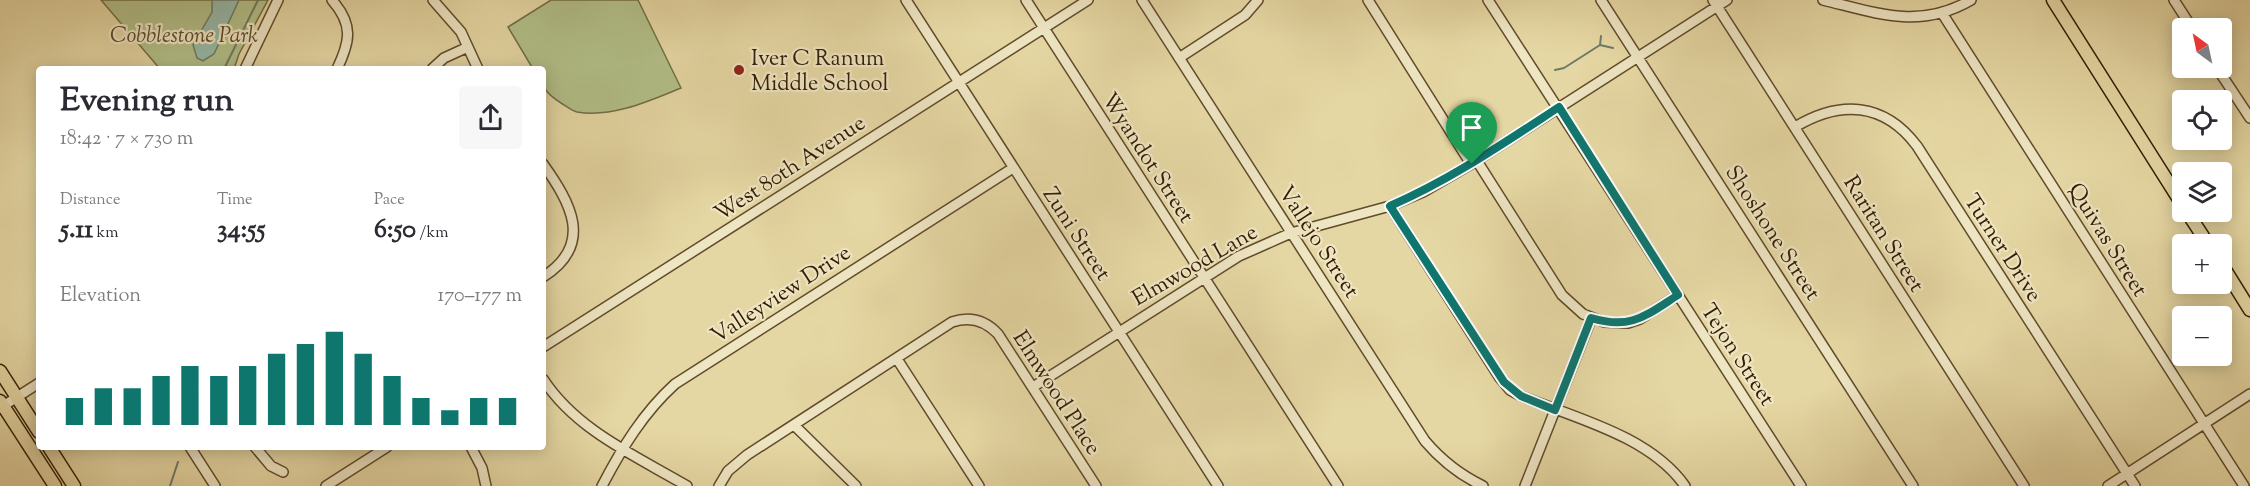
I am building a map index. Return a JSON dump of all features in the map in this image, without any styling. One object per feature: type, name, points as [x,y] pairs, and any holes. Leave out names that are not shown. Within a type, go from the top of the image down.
[{"type":"main road","points":[[2053,0],[2172,188]]},
{"type":"main road","points":[[2232,281],[2250,310]]},
{"type":"main road","points":[[0,371],[36,427]]},
{"type":"main road","points":[[1,405],[55,486]]},
{"type":"main road","points":[[51,450],[74,486]]},
{"type":"street","points":[[246,66],[278,0]]},
{"type":"street","points":[[332,0],[344,18],[349,33],[346,50],[338,66]]},
{"type":"street","points":[[433,0],[456,24],[477,66]]},
{"type":"street","name":"Zuni Street","points":[[906,0],[1218,486]]},
{"type":"street","name":"Wyandot Street","points":[[1026,0],[1338,486]]},
{"type":"street","name":"West 80th Avenue","points":[[546,345],[1088,0]]},
{"type":"street","name":"Vallejo Street","points":[[1142,0],[1425,441],[1448,465],[1483,486]]},
{"type":"street","points":[[1179,58],[1245,15],[1258,0]]},
{"type":"street","points":[[1368,0],[1562,295],[1574,308],[1591,318],[1619,324],[1634,321],[1678,295]]},
{"type":"street","name":"Tejon Street","points":[[1488,0],[1801,486]]},
{"type":"street","name":"Shoshone Street","points":[[1601,0],[1913,486]]},
{"type":"street","name":"Elmwood Lane","points":[[1033,387],[1239,256],[1291,233],[1390,206],[1435,186],[1638,57],[1715,3],[1727,0]]},
{"type":"street","points":[[1823,0],[1898,18],[1942,13],[1971,0]]},
{"type":"street","points":[[2174,0],[2186,18]]},
{"type":"street","name":"Raritan Street","points":[[1715,3],[2024,486]]},
{"type":"street","name":"Quivas Street","points":[[1942,13],[2244,486]]},
{"type":"street","points":[[435,66],[444,58],[468,47]]},
{"type":"street","points":[[2224,78],[2250,118]]},
{"type":"street","name":"Turner Drive","points":[[1795,127],[1827,111],[1852,109],[1871,112],[1887,119],[1904,131],[1917,146],[2135,486]]},
{"type":"street","name":"Valleyview Drive","points":[[602,486],[623,448],[646,414],[659,398],[686,376],[1013,168]]},
{"type":"street","points":[[546,275],[560,264],[567,254],[573,232],[570,208],[547,178]]},
{"type":"street","points":[[1390,206],[1504,382],[1521,396],[1624,437],[1645,448],[1669,468],[1684,486]]},
{"type":"street","points":[[1525,486],[1591,318]]},
{"type":"street","name":"Elmwood Place","points":[[897,359],[952,322],[967,319],[984,322],[998,334],[1096,486]]},
{"type":"street","points":[[718,486],[735,464],[897,359],[979,486]]},
{"type":"street","points":[[546,383],[562,404],[578,419],[687,486]]},
{"type":"street","points":[[1,405],[36,385]]},
{"type":"street","points":[[2108,486],[2250,394]]},
{"type":"street","points":[[794,425],[856,486]]},
{"type":"street","points":[[192,450],[215,486]]},
{"type":"street","points":[[258,450],[271,466],[283,472]]},
{"type":"street","points":[[326,486],[382,450]]},
{"type":"street","points":[[473,450],[482,468],[486,486]]},
{"type":"green space","name":"Cobblestone Park","points":[[101,0],[268,0],[235,66],[157,66]]},
{"type":"green space","points":[[551,0],[638,0],[681,88],[630,107],[604,113],[571,110],[548,93],[546,66],[531,66],[508,27]]},
{"type":"shaded area","points":[[212,0],[239,0],[214,54],[203,61],[197,58],[193,45],[212,12]]},
{"type":"waterway","points":[[225,66],[258,0]]},
{"type":"waterway","points":[[1600,45],[1601,36]]},
{"type":"waterway","points":[[1555,70],[1564,68],[1600,45],[1613,48]]},
{"type":"waterway","points":[[170,486],[178,462]]},
{"type":"place","name":"Iver C Ranum Middle School","points":[[739,70]]},
{"type":"route","points":[[1559,107],[1678,295],[1640,319],[1628,323],[1604,322],[1591,318],[1555,410],[1510,390],[1500,378],[1390,206],[1435,186],[1472,164],[1559,107]]}]
